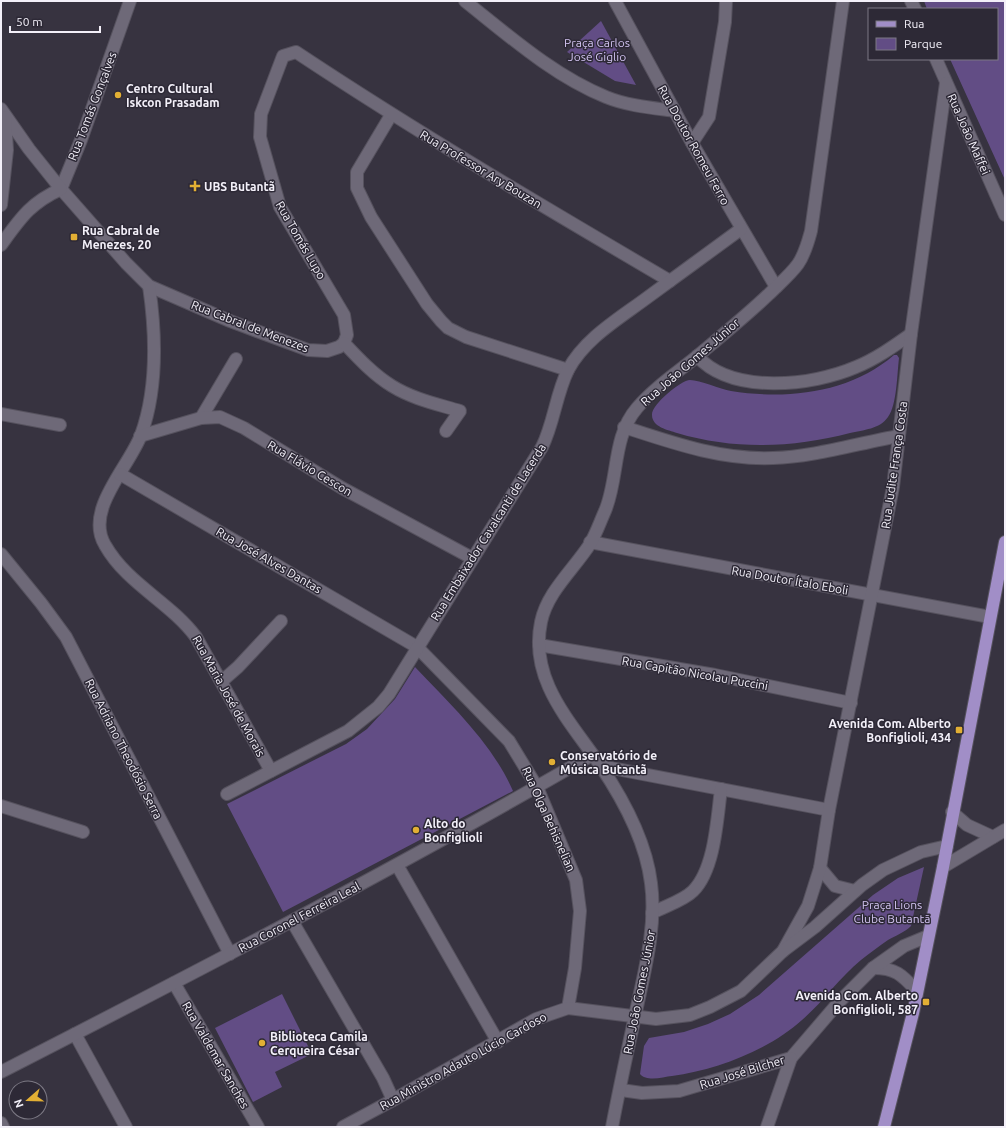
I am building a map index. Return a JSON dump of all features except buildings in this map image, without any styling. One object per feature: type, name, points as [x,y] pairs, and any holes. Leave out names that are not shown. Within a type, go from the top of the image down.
[{"type":"main road","points":[[884,1127],[917,991],[943,868],[952,812],[1005,542]]},
{"type":"street","name":"Rua Tomás Gonçalves","points":[[62,189],[81,140],[130,1]]},
{"type":"street","points":[[465,1],[542,61],[573,80],[617,101],[675,111]]},
{"type":"street","name":"Rua Doutor Romeu Ferro","points":[[615,1],[692,143],[776,287]]},
{"type":"street","points":[[692,143],[709,117],[726,1]]},
{"type":"street","name":"Rua João Gomes Júnior","points":[[612,1127],[644,975],[652,923],[651,883],[643,850],[622,804],[601,766],[560,710],[549,690],[544,678],[539,645],[541,621],[548,605],[590,542],[606,508],[624,427],[634,411],[653,391],[697,356],[776,287],[800,262],[811,230],[843,1]]},
{"type":"street","name":"Rua Professor Ary Bouzan","points":[[296,52],[391,115],[489,175],[670,281]]},
{"type":"street","name":"Rua Tomás Lupo","points":[[296,52],[283,56],[262,114],[260,137],[280,207],[344,315],[347,335],[344,343]]},
{"type":"street","name":"Rua João Maffei","points":[[936,60],[1004,212]]},
{"type":"street","name":"Rua Judite França Costa","points":[[783,951],[808,906],[820,868],[829,810],[893,487],[946,83]]},
{"type":"street","name":"Rua Cabral de Menezes","points":[[3,113],[62,189],[149,286],[230,321],[308,350],[327,351],[339,347],[344,343]]},
{"type":"street","points":[[1,205],[7,150],[3,113]]},
{"type":"street","points":[[391,115],[357,172],[356,182],[359,194],[371,217],[427,304],[448,328],[466,337],[568,370]]},
{"type":"street","points":[[1,245],[27,210],[46,196],[62,189]]},
{"type":"street","name":"Rua Embaixador Cavalcanti de Lacerda","points":[[227,794],[348,731],[374,711],[389,694],[542,447],[549,433],[559,392],[568,370],[576,358],[600,332],[741,229]]},
{"type":"street","name":"Rua Maria José de Morais","points":[[149,286],[155,344],[149,404],[140,436],[101,509],[100,534],[104,545],[133,580],[186,624],[196,637],[271,771]]},
{"type":"street","points":[[697,356],[706,366],[729,377],[745,382],[781,383],[810,379],[855,368],[867,363],[912,334]]},
{"type":"street","points":[[344,343],[363,364],[392,386],[418,398],[460,411],[446,431]]},
{"type":"street","points":[[201,418],[236,359]]},
{"type":"street","points":[[1,414],[60,425]]},
{"type":"street","name":"Rua Flávio Cescon","points":[[140,436],[201,418],[220,417],[244,428],[342,488],[472,558]]},
{"type":"street","points":[[624,427],[679,445],[735,457],[773,458],[800,455],[899,436]]},
{"type":"street","name":"Rua José Alves Dantas","points":[[120,474],[417,647]]},
{"type":"street","name":"Rua Doutor Ítalo Eboli","points":[[590,542],[990,617]]},
{"type":"street","name":"Rua Adriano Theodósio Serra","points":[[1,554],[41,603],[66,637],[230,954]]},
{"type":"street","points":[[222,681],[238,667],[280,621]]},
{"type":"street","name":"Rua Capitão Nicolau Puccini","points":[[539,645],[715,675],[851,703]]},
{"type":"street","name":"Rua Olga Behisnelian","points":[[417,647],[509,741],[537,787],[571,865],[579,892],[580,911],[577,949],[568,1008]]},
{"type":"street","name":"Rua Coronel Ferreira Leal","points":[[1,1072],[292,921],[537,787],[592,755]]},
{"type":"street","points":[[601,766],[829,810]]},
{"type":"street","points":[[652,912],[687,895],[701,880],[708,864],[721,789]]},
{"type":"street","points":[[1,806],[83,832]]},
{"type":"street","points":[[952,812],[971,827],[993,837]]},
{"type":"street","points":[[943,868],[1005,830]]},
{"type":"street","points":[[783,951],[815,927],[855,891],[883,870],[921,852],[947,846]]},
{"type":"street","points":[[396,865],[498,1042]]},
{"type":"street","points":[[820,868],[835,886],[855,891]]},
{"type":"street","points":[[292,921],[383,1078],[394,1100]]},
{"type":"street","name":"Rua José Bilcher","points":[[621,1090],[642,1093],[679,1091],[791,1058],[839,1002],[874,968],[904,946],[928,936]]},
{"type":"street","name":"Rua Ministro Adauto Lúcio Cardoso","points":[[343,1127],[498,1042],[536,1019],[568,1008],[656,1019],[675,1018],[710,1007],[741,991],[783,951]]},
{"type":"street","points":[[874,968],[892,969],[917,991]]},
{"type":"street","name":"Rua Valdemar Sanches","points":[[174,983],[258,1127]]},
{"type":"street","points":[[75,1034],[126,1127]]},
{"type":"street","points":[[767,1127],[791,1058]]},
{"type":"street","points":[[1,1123],[3,1127]]},
{"type":"green space","points":[[924,1],[1005,1],[1005,180],[950,60],[998,60],[998,8],[927,8]]},
{"type":"green space","name":"Praça Carlos José Giglio","points":[[601,21],[636,85],[615,81],[567,52]]},
{"type":"green space","points":[[894,355],[897,355],[899,358],[895,397],[891,412],[881,424],[866,430],[807,442],[764,445],[742,444],[720,442],[677,433],[661,427],[653,419],[652,415],[656,405],[674,388],[686,381],[694,380],[731,391],[752,394],[796,394],[817,391],[858,378],[877,368]]},
{"type":"green space","points":[[415,667],[470,725],[494,757],[513,791],[283,912],[227,804],[346,744],[367,729],[395,699]]},
{"type":"green space","name":"Praça Lions Clube Butantã","points":[[924,867],[911,926],[885,942],[861,960],[845,974],[810,1013],[789,1031],[774,1041],[724,1064],[689,1073],[655,1078],[647,1078],[640,1074],[644,1046],[649,1038],[684,1032],[708,1024],[730,1014],[759,995],[873,895],[898,878]]},
{"type":"green space","points":[[282,994],[312,1054],[275,1072],[282,1087],[253,1102],[215,1028]]},
{"type":"place","name":"Centro Cultural Iskcon Prasadam","points":[[118,95]]},
{"type":"place","name":"UBS Butantã","points":[[195,186]]},
{"type":"place","name":"Rua Cabral de Menezes, 20","points":[[74,237]]},
{"type":"place","name":"Avenida Com. Alberto Bonfiglioli, 434","points":[[959,730]]},
{"type":"place","name":"Conservatório de Música Butantã","points":[[552,762]]},
{"type":"place","name":"Alto do Bonfiglioli","points":[[416,830]]},
{"type":"place","name":"Avenida Com. Alberto Bonfiglioli, 587","points":[[926,1002]]},
{"type":"place","name":"Biblioteca Camila Cerqueira César","points":[[262,1043]]}]
